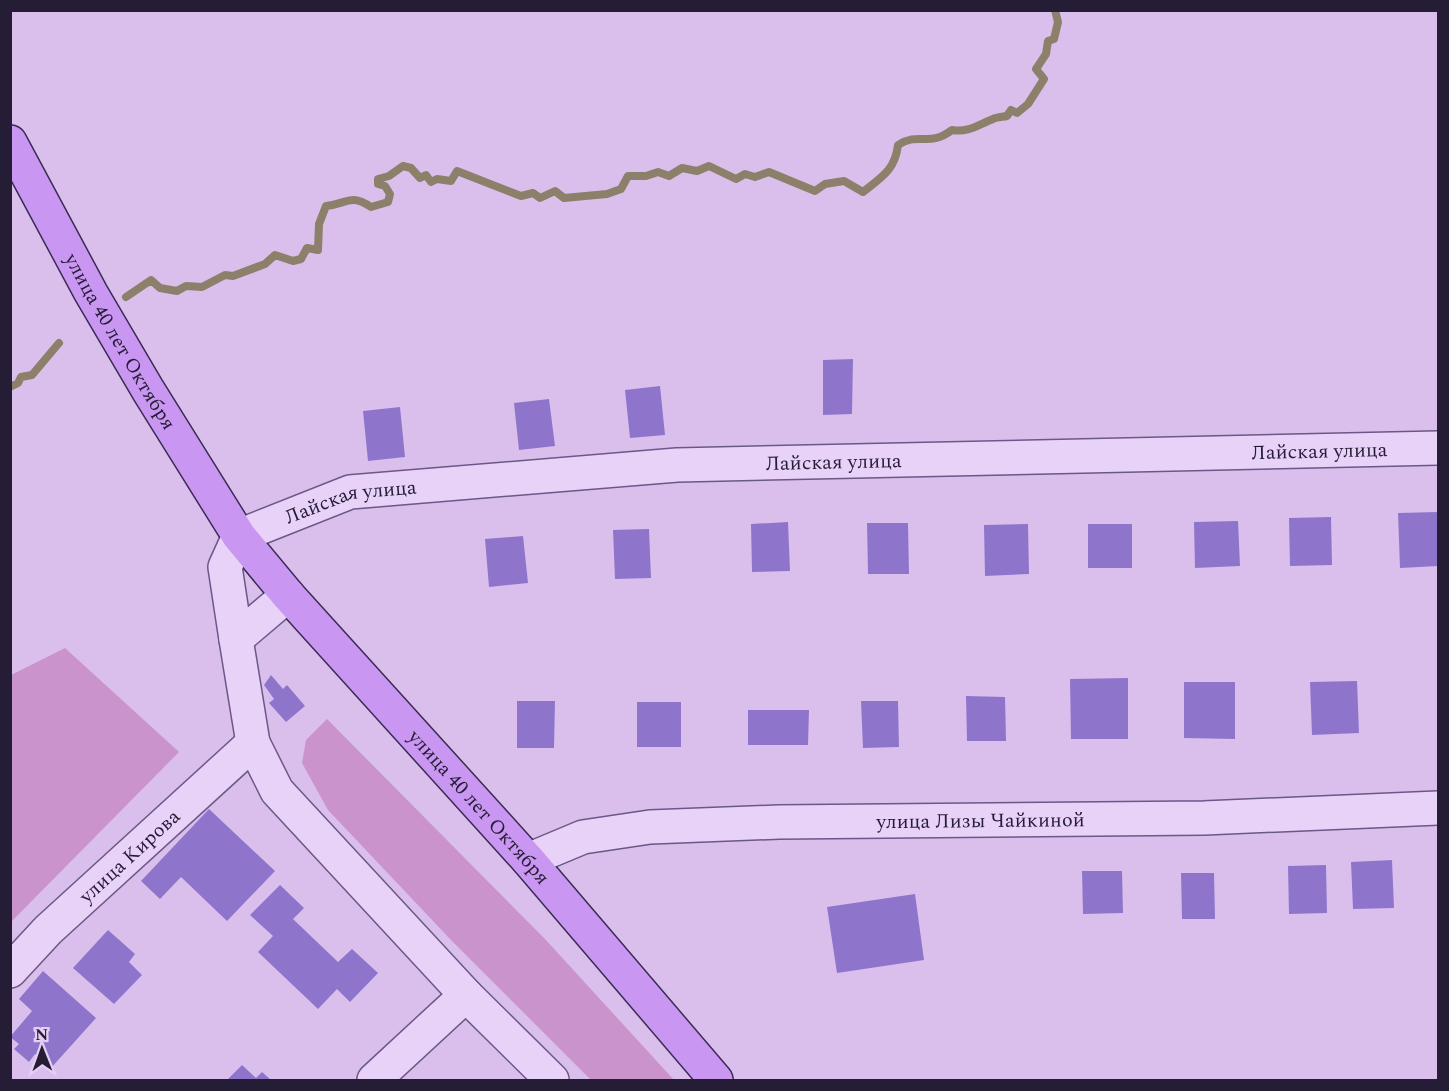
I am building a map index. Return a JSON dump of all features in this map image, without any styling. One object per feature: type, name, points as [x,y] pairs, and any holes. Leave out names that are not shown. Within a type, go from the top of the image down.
[{"type":"main road","name":"улица 40 лет Октября","points":[[10,142],[91,293],[239,536],[288,595],[528,860],[716,1080]]},
{"type":"street","name":"Лайская улица","points":[[239,536],[350,492],[677,465],[1438,448]]},
{"type":"street","points":[[239,536],[225,567],[253,743],[277,791],[466,995],[552,1080]]},
{"type":"street","points":[[236,639],[288,595]]},
{"type":"street","name":"улица Кирова","points":[[10,971],[48,930],[253,743]]},
{"type":"street","name":"улица Лизы Чайкиной","points":[[528,860],[583,837],[650,827],[779,822],[1204,818],[1438,808]]},
{"type":"street","points":[[374,1080],[466,995]]},
{"type":"shaded area","points":[[65,648],[179,752],[11,922],[11,675]]},
{"type":"shaded area","points":[[327,719],[545,939],[674,1080],[591,1080],[451,940],[328,810],[302,763],[306,740]]},
{"type":"building","points":[[853,359],[852,414],[823,415],[823,360]]},
{"type":"building","points":[[660,386],[665,435],[630,438],[625,390]]},
{"type":"building","points":[[549,399],[555,446],[519,450],[514,403]]},
{"type":"building","points":[[400,407],[405,457],[368,461],[363,411]]},
{"type":"building","points":[[1438,512],[1438,566],[1400,568],[1398,513]]},
{"type":"building","points":[[1331,517],[1332,565],[1290,566],[1289,518]]},
{"type":"building","points":[[1238,521],[1240,566],[1195,568],[1194,522]]},
{"type":"building","points":[[788,522],[790,571],[752,572],[751,524]]},
{"type":"building","points":[[867,523],[908,523],[909,574],[868,574]]},
{"type":"building","points":[[1028,524],[1029,574],[985,576],[984,525]]},
{"type":"building","points":[[1088,524],[1132,524],[1132,568],[1088,568]]},
{"type":"building","points":[[649,529],[651,578],[615,579],[613,530]]},
{"type":"building","points":[[523,536],[528,583],[489,587],[485,539]]},
{"type":"building","points":[[271,675],[283,689],[287,685],[305,706],[286,722],[269,703],[274,699],[264,685]]},
{"type":"building","points":[[1128,678],[1128,739],[1071,739],[1070,679]]},
{"type":"building","points":[[1357,681],[1359,733],[1312,735],[1310,682]]},
{"type":"building","points":[[1184,682],[1235,682],[1235,739],[1184,738]]},
{"type":"building","points":[[966,696],[1005,697],[1006,741],[967,741]]},
{"type":"building","points":[[517,701],[555,701],[554,748],[517,748]]},
{"type":"building","points":[[861,701],[898,701],[899,747],[863,748]]},
{"type":"building","points":[[637,702],[681,702],[681,747],[637,747]]},
{"type":"building","points":[[748,710],[809,710],[808,745],[748,745]]},
{"type":"building","points":[[209,809],[275,871],[227,921],[181,877],[160,899],[141,881]]},
{"type":"building","points":[[1392,860],[1394,908],[1353,909],[1351,862]]},
{"type":"building","points":[[1326,865],[1327,913],[1289,914],[1288,866]]},
{"type":"building","points":[[1082,871],[1122,871],[1123,913],[1083,914]]},
{"type":"building","points":[[1181,873],[1214,873],[1215,919],[1182,919]]},
{"type":"building","points":[[280,885],[304,908],[293,919],[338,962],[352,949],[378,973],[350,1002],[337,989],[318,1009],[258,952],[273,936],[250,915]]},
{"type":"building","points":[[915,894],[924,960],[837,973],[827,907]]},
{"type":"building","points":[[108,930],[135,954],[129,962],[142,975],[114,1004],[73,968]]},
{"type":"building","points":[[43,971],[96,1018],[51,1068],[35,1054],[29,1062],[14,1049],[19,1044],[10,1037],[32,1011],[19,999]]},
{"type":"building","points":[[242,1065],[256,1078],[262,1072],[271,1080],[227,1080]]},
{"type":"waterway","points":[[126,297],[151,280],[160,288],[177,291],[186,286],[202,287],[225,275],[233,276],[265,264],[275,255],[293,261],[301,259],[307,248],[318,250],[319,224],[326,206],[353,200],[371,207],[388,202],[390,194],[385,186],[378,184],[378,179],[389,176],[403,166],[411,168],[420,178],[426,175],[431,182],[437,179],[451,181],[457,171],[521,196],[533,193],[540,198],[555,191],[564,198],[607,194],[621,189],[628,176],[646,176],[658,172],[669,176],[682,168],[697,171],[709,166],[736,179],[745,174],[755,177],[769,172],[815,191],[825,184],[844,181],[863,192],[891,167],[898,145],[912,139],[937,138],[952,130],[969,129],[995,118],[1007,116],[1011,110],[1017,113],[1028,104],[1044,79],[1036,69],[1046,54],[1048,41],[1054,39],[1058,22],[1055,10]]},
{"type":"waterway","points":[[10,387],[18,383],[21,377],[32,375],[59,343]]}]
